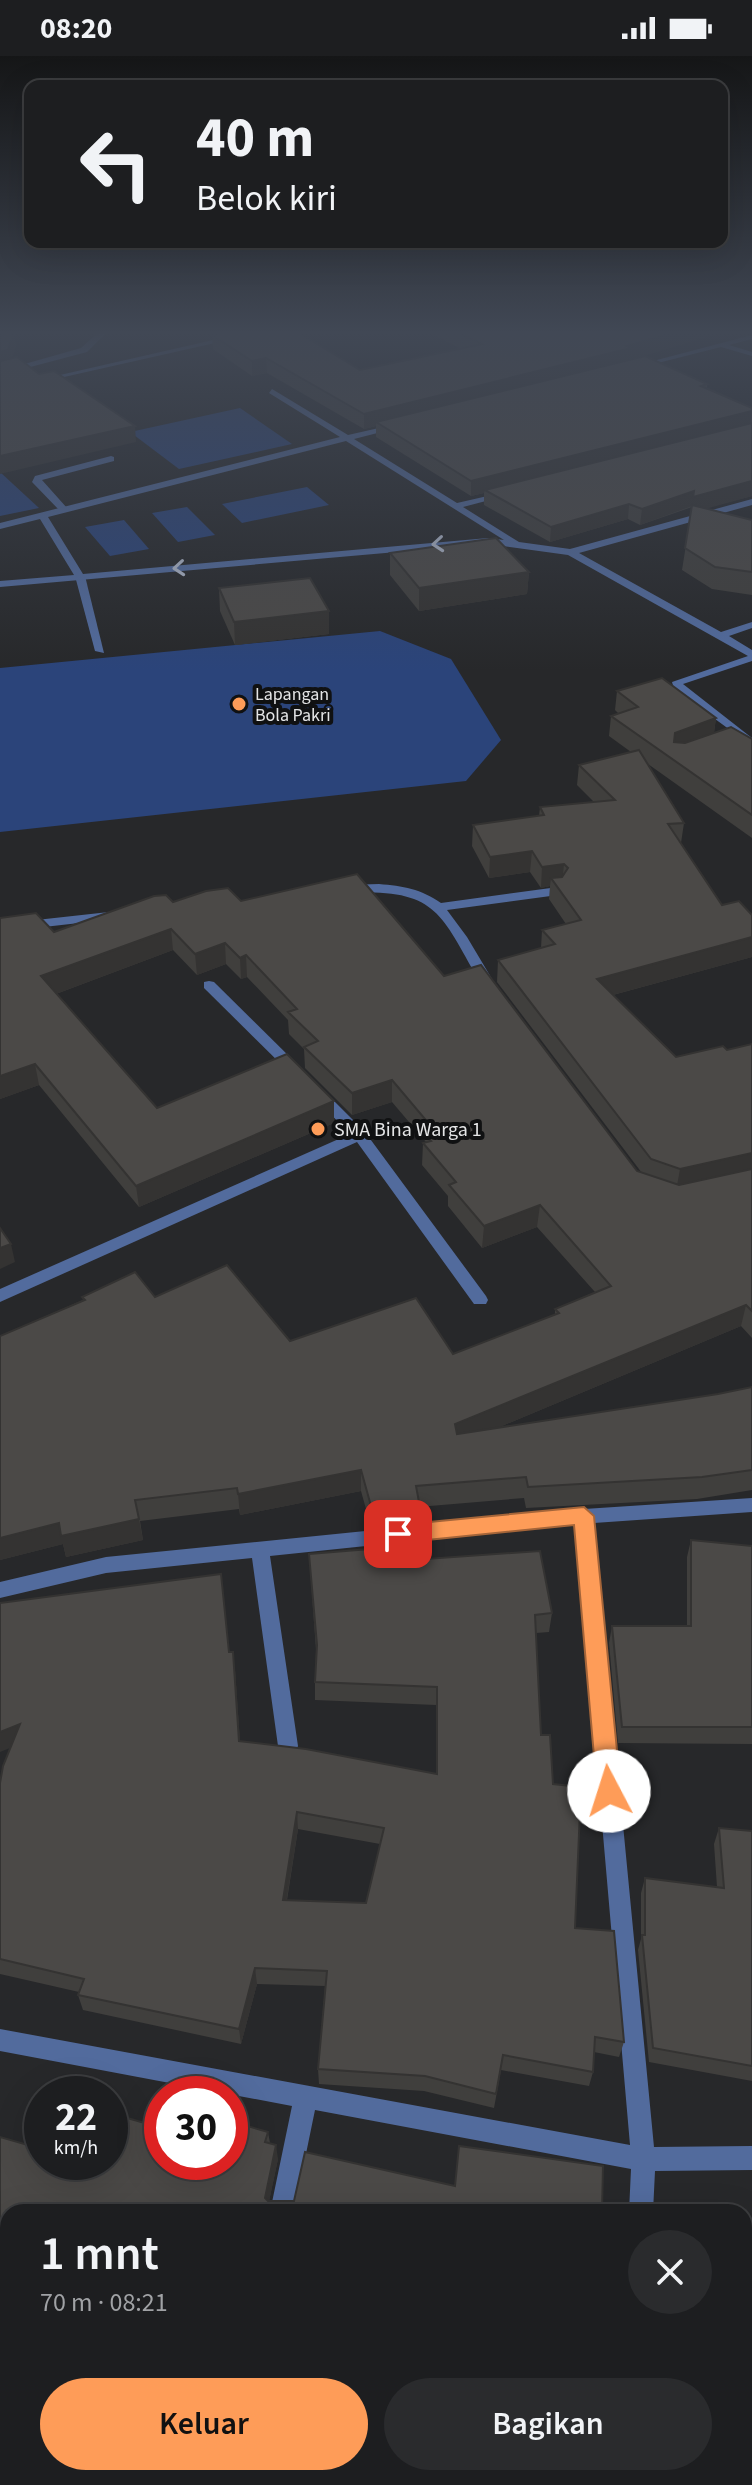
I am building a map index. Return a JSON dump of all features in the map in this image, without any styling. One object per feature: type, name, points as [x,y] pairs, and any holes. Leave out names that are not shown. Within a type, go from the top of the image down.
[{"type":"street","points":[[0,526],[324,443]]},
{"type":"street","points":[[354,443],[459,505],[516,544]]},
{"type":"street","points":[[64,510],[36,482],[38,478],[111,459]]},
{"type":"street","points":[[459,505],[521,490]]},
{"type":"street","points":[[570,552],[752,502]]},
{"type":"street","points":[[726,509],[739,516]]},
{"type":"street","points":[[42,515],[80,576],[100,651]]},
{"type":"street","points":[[0,584],[462,542],[516,544],[570,552],[752,656]]},
{"type":"street","points":[[720,636],[752,625]]},
{"type":"street","points":[[741,739],[678,687],[677,682],[752,656]]},
{"type":"street","points":[[337,890],[383,885],[410,889],[441,907],[498,998]]},
{"type":"street","points":[[441,907],[558,891]]},
{"type":"street","points":[[0,928],[138,912]]},
{"type":"street","points":[[209,985],[360,1135],[480,1300]]},
{"type":"street","points":[[0,1296],[360,1135]]},
{"type":"street","points":[[0,1590],[106,1565],[584,1516],[752,1505]]},
{"type":"street","points":[[584,1516],[643,2159],[641,2204]]},
{"type":"street","points":[[260,1548],[288,1746]]},
{"type":"street","points":[[0,2040],[643,2159],[752,2158]]},
{"type":"street","points":[[284,2204],[306,2097]]},
{"type":"shaded area","points":[[145,443],[292,444],[179,469]]},
{"type":"shaded area","points":[[0,472],[39,508],[0,516]]},
{"type":"shaded area","points":[[307,487],[329,505],[242,523],[222,504]]},
{"type":"shaded area","points":[[187,507],[215,535],[178,542],[152,513]]},
{"type":"shaded area","points":[[124,520],[149,549],[110,556],[85,527]]},
{"type":"shaded area","name":"Lapangan Bola Pakri","points":[[380,631],[451,659],[501,740],[466,781],[0,832],[0,668]]},
{"type":"building","points":[[0,443],[57,443],[0,456]]},
{"type":"building","points":[[410,443],[622,443],[471,481]]},
{"type":"building","points":[[671,443],[752,443],[752,481],[693,497],[694,491],[642,509],[629,504],[551,527],[485,490]]},
{"type":"building","points":[[692,505],[752,520],[752,572],[715,567],[685,548]]},
{"type":"building","points":[[496,538],[529,572],[419,588],[390,553]]},
{"type":"building","points":[[310,578],[329,611],[234,622],[219,588]]},
{"type":"building","points":[[662,678],[716,718],[675,733],[674,742],[685,743],[731,727],[752,739],[752,815],[611,716],[638,707],[617,691]]},
{"type":"building","points":[[639,750],[684,823],[668,824],[722,905],[739,901],[752,915],[752,937],[597,979],[676,1057],[723,1046],[727,1050],[752,1044],[752,1153],[680,1169],[651,1159],[498,960],[555,944],[542,930],[581,920],[551,878],[562,877],[568,868],[564,864],[542,867],[532,851],[490,857],[473,825],[544,815],[540,807],[615,800],[579,765]]},
{"type":"building","points":[[357,874],[444,976],[481,965],[637,1171],[679,1185],[752,1169],[752,1311],[746,1305],[455,1424],[457,1434],[752,1387],[752,1470],[702,1477],[528,1487],[526,1477],[416,1486],[419,1502],[371,1506],[361,1470],[238,1494],[237,1488],[135,1500],[139,1519],[61,1536],[59,1523],[0,1538],[0,1336],[85,1300],[82,1297],[135,1272],[155,1297],[227,1265],[290,1341],[416,1298],[453,1354],[559,1313],[555,1309],[611,1286],[540,1205],[484,1226],[449,1185],[456,1182],[423,1143],[431,1141],[426,1136],[436,1132],[392,1080],[352,1093],[304,1047],[318,1041],[288,1012],[297,1009],[246,955],[240,958],[225,943],[195,954],[171,929],[41,976],[157,1108],[287,1054],[334,1101],[136,1186],[35,1064],[0,1076],[0,918],[36,913],[54,932],[154,896],[166,895],[173,902],[206,891],[228,888],[241,901]]},
{"type":"building","points":[[0,1228],[11,1244],[0,1248]]},
{"type":"building","points":[[421,1524],[426,1559],[540,1551],[552,1613],[535,1615],[541,1735],[550,1735],[553,1784],[581,1787],[575,1928],[614,1931],[624,2042],[595,2037],[593,2072],[503,2055],[496,2094],[425,2076],[318,2069],[327,1971],[255,1968],[239,2029],[78,1995],[84,1979],[0,1959],[0,1783],[3,1766],[20,1724],[0,1732],[0,1603],[221,1574],[229,1652],[233,1652],[239,1741],[306,1749],[437,1774],[437,1687],[315,1682],[317,1645],[309,1554],[381,1548],[376,1529]],"holes":[[[297,1812],[384,1828],[366,1903],[283,1900]]]},
{"type":"building","points":[[691,1540],[752,1546],[752,1727],[622,1727],[612,1626],[691,1626]]},
{"type":"building","points":[[719,1828],[752,1831],[752,2066],[653,2048],[642,1935],[645,1935],[645,1878],[724,1888]]},
{"type":"building","points":[[128,2118],[144,2123],[144,2180],[248,2180],[248,2126],[268,2132],[265,2142],[276,2145],[265,2198],[268,2201],[294,2201],[305,2152],[455,2186],[459,2146],[603,2166],[602,2204],[0,2204],[0,2137],[24,2144],[24,2180],[128,2180]]},
{"type":"place","name":"Lapangan Bola Pakri","points":[[239,704]]},
{"type":"place","name":"SMA Bina Warga 1","points":[[318,1129]]},
{"type":"route","points":[[398,1534],[584,1516],[609,1791]]}]
